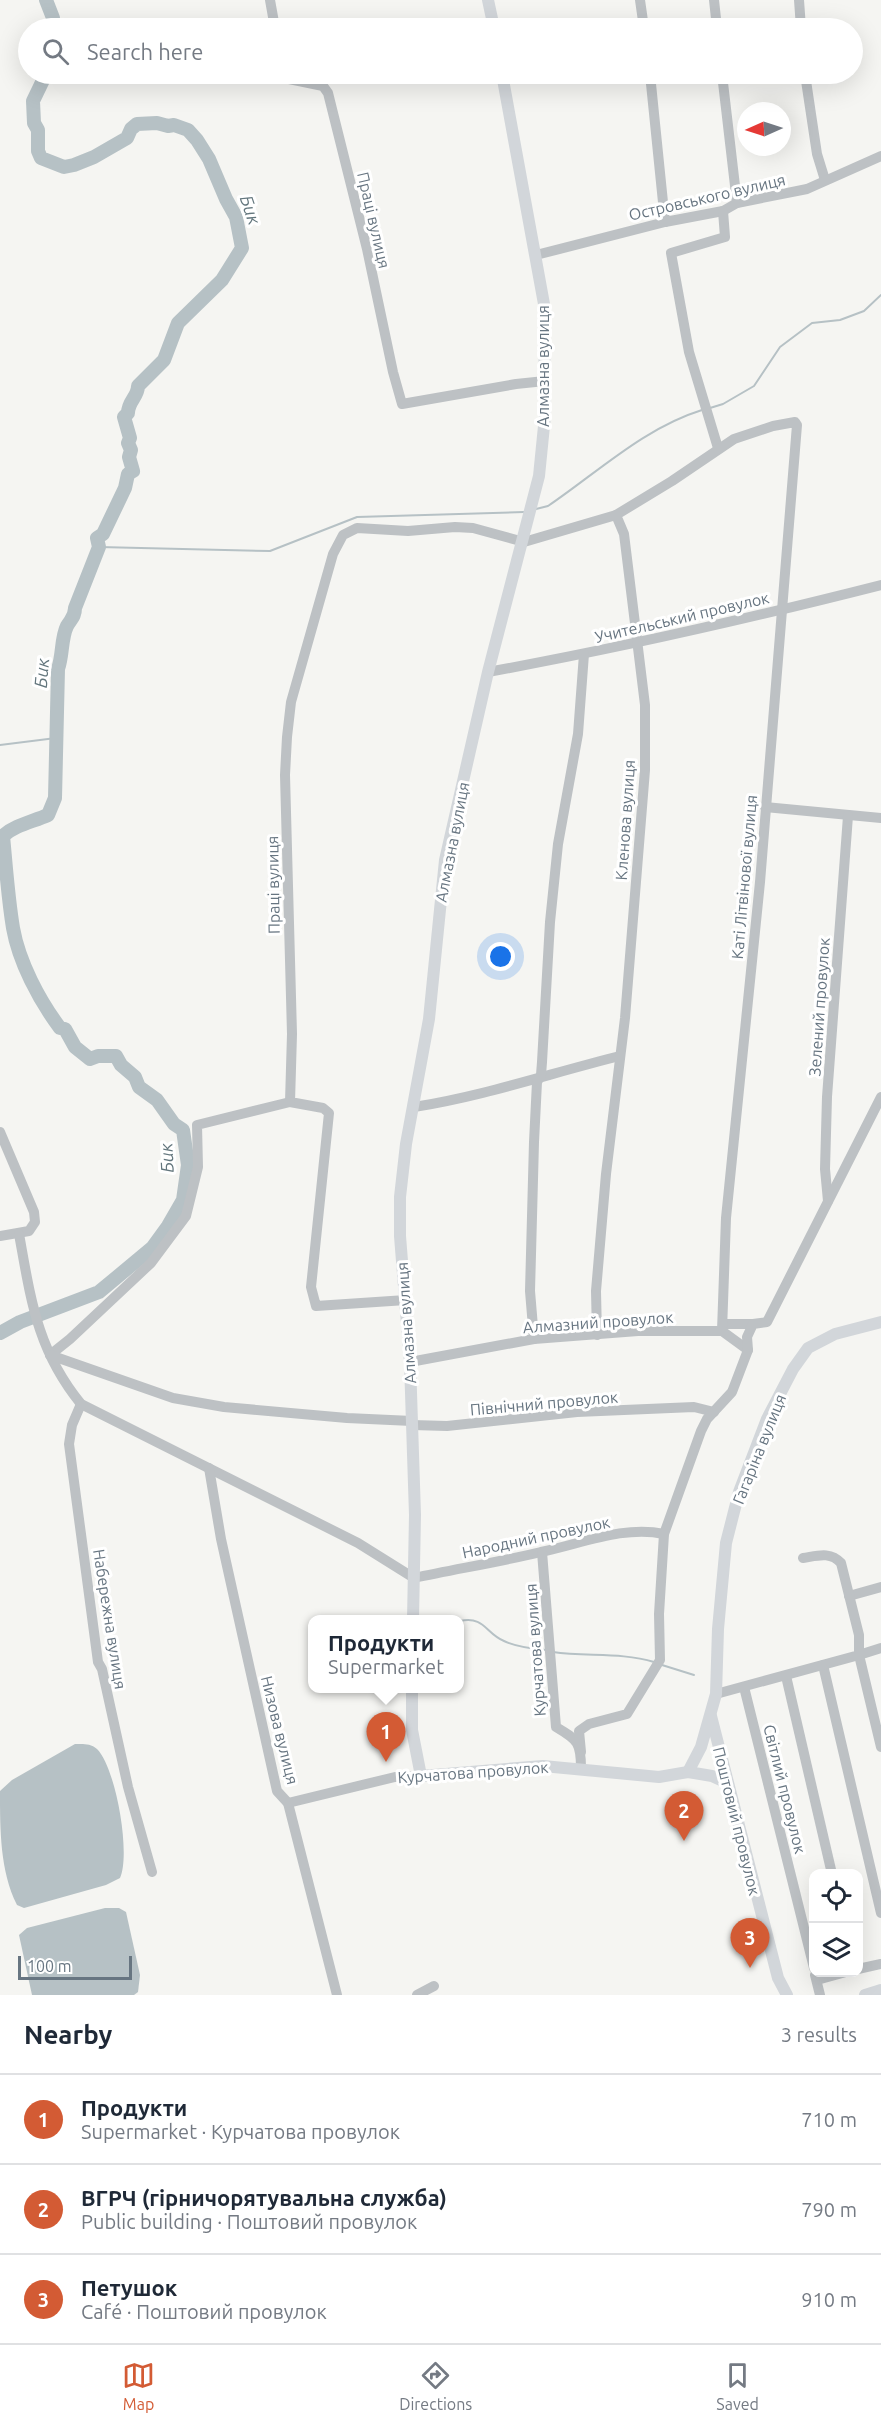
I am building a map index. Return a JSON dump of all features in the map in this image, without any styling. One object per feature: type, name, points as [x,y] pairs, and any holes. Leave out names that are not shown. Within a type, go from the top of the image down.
[{"type":"main road","points":[[488,0],[492,18]]},
{"type":"main road","name":"Алмазна вулиця","points":[[413,1615],[416,1515],[410,1362],[400,1236],[400,1197],[406,1144],[429,1018],[445,860],[488,672],[524,542],[539,476],[544,416],[544,304],[504,84]]},
{"type":"main road","name":"Гагаріна вулиця","points":[[688,1772],[701,1747],[716,1694],[718,1629],[726,1543],[739,1492],[767,1419],[793,1369],[808,1348],[835,1334],[881,1323]]},
{"type":"main road","points":[[412,1693],[412,1730],[421,1776]]},
{"type":"main road","name":"Поштовий провулок","points":[[710,1715],[778,1978],[787,1995]]},
{"type":"main road","name":"Курчатова провулок","points":[[421,1776],[543,1766],[659,1777],[688,1772],[712,1776],[723,1781],[728,1787]]},
{"type":"main road","points":[[865,1995],[881,1990]]},
{"type":"street","points":[[270,0],[273,18]]},
{"type":"street","points":[[640,0],[643,18]]},
{"type":"street","points":[[714,0],[716,18]]},
{"type":"street","points":[[799,0],[800,18]]},
{"type":"street","name":"Праці вулиця","points":[[313,84],[322,86],[328,93],[367,249],[402,404],[545,381]]},
{"type":"street","points":[[651,84],[665,222]]},
{"type":"street","points":[[723,84],[737,203]]},
{"type":"street","points":[[806,84],[817,154],[825,180]]},
{"type":"street","name":"Островського вулиця","points":[[536,255],[665,222],[723,211],[737,203],[807,189],[881,156]]},
{"type":"street","points":[[524,542],[616,515],[672,481],[718,448],[688,352],[671,253],[725,237],[723,211]]},
{"type":"street","name":"Каті Літвінової вулиця","points":[[718,448],[750,432],[795,422],[797,426],[760,882],[726,1218],[722,1327]]},
{"type":"street","name":"Кленова вулиця","points":[[597,1335],[596,1291],[620,1056],[645,770],[645,705],[624,534],[616,515]]},
{"type":"street","name":"Праці вулиця","points":[[290,1102],[292,1034],[285,775],[287,737],[291,702],[333,554],[343,535],[357,528],[408,531],[455,527],[473,528],[524,542]]},
{"type":"street","name":"Учительський провулок","points":[[488,672],[584,654],[782,610],[881,585]]},
{"type":"street","points":[[534,1339],[530,1291],[537,1082],[541,1075],[548,989],[550,922],[558,844],[578,734],[584,654]]},
{"type":"street","points":[[765,807],[881,818]]},
{"type":"street","name":"Зелений провулок","points":[[828,1201],[825,1169],[827,1097],[848,816]]},
{"type":"street","points":[[414,1107],[453,1101],[541,1075],[620,1056]]},
{"type":"street","points":[[581,1768],[579,1731],[590,1724],[627,1714],[658,1665],[664,1534],[700,1431],[732,1392],[748,1350],[747,1337],[753,1324],[767,1322],[881,1097]]},
{"type":"street","points":[[50,1355],[70,1340],[151,1263],[186,1216],[198,1167],[198,1125],[290,1102],[323,1108],[329,1113],[311,1287],[316,1306],[406,1300]]},
{"type":"street","points":[[0,1132],[34,1212],[35,1222],[24,1232],[0,1236]]},
{"type":"street","points":[[24,1232],[31,1299],[40,1331],[55,1368],[81,1404],[358,1543],[414,1578]]},
{"type":"street","name":"Алмазний провулок","points":[[410,1362],[534,1339],[753,1324]]},
{"type":"street","points":[[722,1327],[748,1350]]},
{"type":"street","name":"Північний провулок","points":[[50,1355],[173,1398],[224,1407],[346,1418],[447,1426],[577,1412],[694,1407],[714,1412]]},
{"type":"street","name":"Набережна вулиця","points":[[81,1404],[72,1425],[69,1444],[95,1641],[125,1776],[152,1872]]},
{"type":"street","name":"Низова вулиця","points":[[209,1468],[221,1539],[276,1791],[288,1803],[337,1995]]},
{"type":"street","name":"Народний провулок","points":[[414,1578],[599,1538],[649,1531],[664,1534]]},
{"type":"street","name":"Курчатова вулиця","points":[[542,1552],[556,1727],[578,1742],[581,1752]]},
{"type":"street","points":[[803,1558],[827,1555],[836,1558],[841,1563],[859,1635],[860,1655],[881,1747]]},
{"type":"street","points":[[849,1596],[881,1587]]},
{"type":"street","points":[[716,1694],[881,1648]]},
{"type":"street","points":[[823,1665],[881,1913]]},
{"type":"street","points":[[786,1676],[831,1869]]},
{"type":"street","name":"Світлий провулок","points":[[744,1687],[809,1952]]},
{"type":"street","name":"Курчатова провулок","points":[[288,1803],[395,1777],[421,1776]]},
{"type":"street","points":[[863,1968],[881,1964]]},
{"type":"street","points":[[816,1977],[820,1995]]},
{"type":"street","points":[[417,1995],[434,1986]]},
{"type":"shaded area","points":[[75,1744],[89,1745],[97,1749],[110,1774],[116,1792],[123,1832],[123,1866],[120,1878],[106,1885],[24,1908],[17,1905],[11,1892],[4,1864],[0,1791],[12,1780]]},
{"type":"shaded area","points":[[105,1908],[119,1908],[126,1912],[140,1975],[138,1992],[134,1995],[32,1995],[19,1935],[27,1928]]},
{"type":"waterway","name":"Бик","points":[[46,0],[53,18]]},
{"type":"waterway","name":"Бик","points":[[0,1333],[20,1322],[99,1292],[152,1248],[183,1200],[188,1165],[183,1130],[174,1124],[157,1100],[139,1087],[135,1077],[121,1065],[116,1056],[98,1056],[90,1059],[75,1047],[65,1029],[60,1028],[37,993],[20,954],[13,928],[3,836],[18,826],[48,815],[55,798],[58,669],[67,626],[74,616],[99,547],[97,538],[103,534],[125,488],[128,474],[133,471],[129,457],[130,438],[124,417],[128,413],[138,386],[164,360],[178,323],[222,280],[242,248],[236,217],[209,159],[188,130],[174,125],[137,124],[131,129],[127,138],[94,157],[74,165],[64,167],[41,158],[38,151],[38,130],[34,123],[33,101],[41,84]]},
{"type":"waterway","points":[[710,408],[723,404],[754,386],[780,347],[812,323],[840,320],[864,311],[881,295]]},
{"type":"waterway","points":[[536,509],[548,506],[641,439],[702,410]]},
{"type":"waterway","points":[[99,547],[270,551],[357,517],[524,512]]},
{"type":"waterway","points":[[0,745],[56,738]]},
{"type":"waterway","points":[[464,1620],[480,1623],[508,1643],[546,1650]]},
{"type":"waterway","points":[[553,1652],[629,1657],[654,1662]]},
{"type":"waterway","points":[[662,1665],[694,1675]]},
{"type":"place","name":"Продукти","points":[[386,1762]]},
{"type":"place","name":"ВГРЧ (гірничорятувальна служба)","points":[[684,1841]]},
{"type":"place","name":"Петушок","points":[[750,1968]]}]
